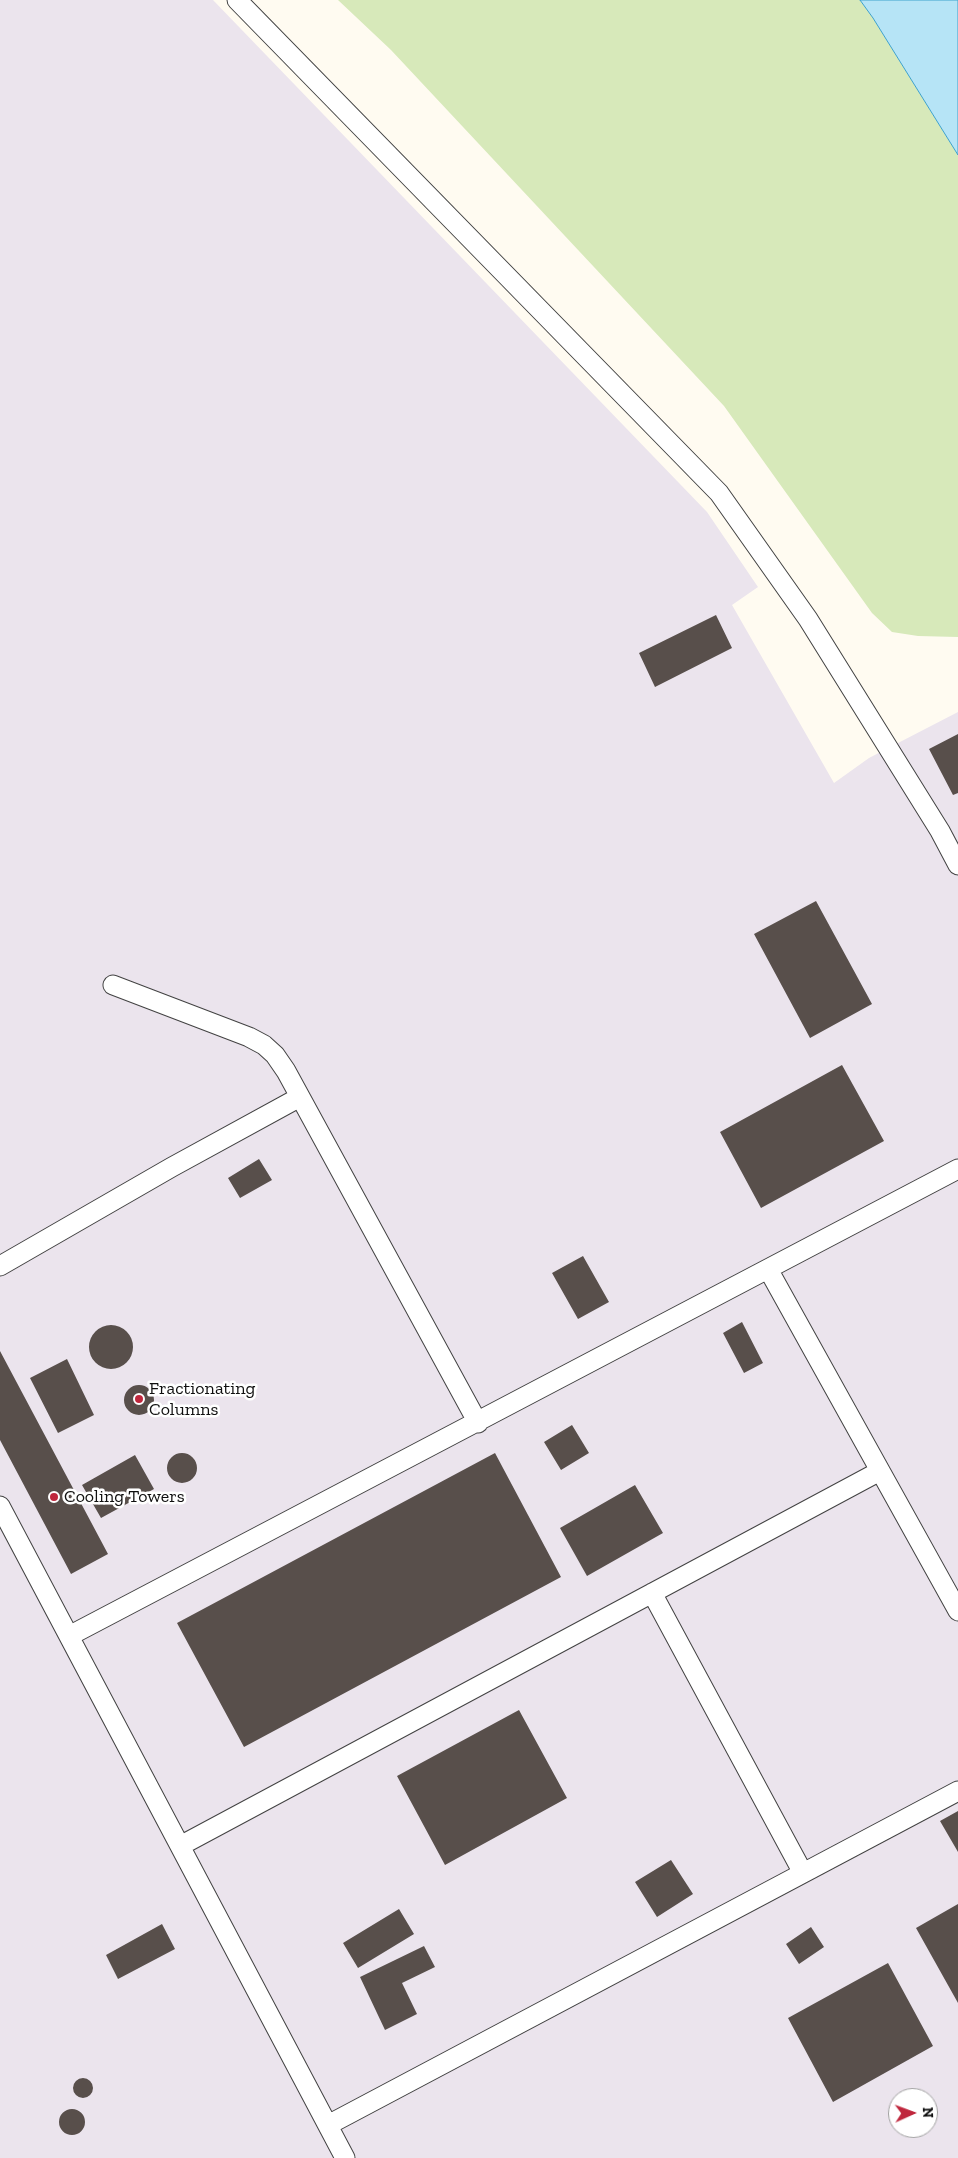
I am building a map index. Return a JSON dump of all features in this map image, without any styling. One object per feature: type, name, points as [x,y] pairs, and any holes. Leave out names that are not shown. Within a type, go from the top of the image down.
[{"type":"lane","points":[[237,0],[719,493],[808,619],[940,831],[958,865]]},
{"type":"lane","points":[[113,985],[249,1037],[264,1045],[281,1063],[478,1423]]},
{"type":"lane","points":[[0,1266],[172,1167],[300,1097]]},
{"type":"lane","points":[[69,1636],[478,1423],[958,1169]]},
{"type":"lane","points":[[768,1269],[958,1611]]},
{"type":"lane","points":[[180,1846],[880,1471]]},
{"type":"lane","points":[[0,1507],[345,2158]]},
{"type":"lane","points":[[652,1593],[803,1873]]},
{"type":"lane","points":[[328,2125],[958,1791]]},
{"type":"shaded area","points":[[0,0],[213,0],[707,512],[758,587],[732,605],[834,783],[869,758],[958,712],[958,2158],[0,2158]]},
{"type":"green space","points":[[338,0],[860,0],[958,155],[958,637],[918,636],[892,632],[872,613],[724,406],[391,50]]},
{"type":"water","points":[[860,0],[958,0],[958,155],[873,18]]},
{"type":"building","points":[[716,615],[732,648],[655,687],[639,653]]},
{"type":"building","points":[[958,734],[958,793],[953,795],[929,749]]},
{"type":"building","points":[[816,901],[872,1004],[810,1038],[754,934]]},
{"type":"building","points":[[842,1065],[884,1141],[761,1208],[720,1132]]},
{"type":"building","points":[[259,1159],[272,1180],[240,1198],[228,1178]]},
{"type":"building","points":[[583,1256],[609,1302],[578,1319],[552,1273]]},
{"type":"building","points":[[742,1322],[763,1363],[744,1373],[723,1333]]},
{"type":"building","points":[[111,1325],[123,1329],[129,1335],[133,1347],[129,1359],[123,1365],[111,1369],[99,1365],[93,1359],[89,1347],[93,1335],[99,1329]]},
{"type":"building","name":"Cooling Towers","points":[[0,1351],[108,1554],[71,1574],[0,1440]]},
{"type":"building","points":[[67,1359],[94,1415],[58,1433],[30,1378]]},
{"type":"building","name":"Fractionating Columns","points":[[139,1385],[150,1389],[154,1400],[150,1411],[139,1415],[128,1411],[124,1400],[128,1389]]},
{"type":"building","points":[[572,1425],[589,1453],[561,1470],[544,1442]]},
{"type":"building","points":[[182,1453],[193,1457],[197,1468],[193,1479],[182,1483],[171,1479],[167,1468],[171,1457]]},
{"type":"building","points":[[495,1453],[561,1577],[244,1747],[177,1623]]},
{"type":"building","points":[[135,1455],[154,1489],[101,1518],[82,1485]]},
{"type":"building","points":[[635,1485],[663,1533],[587,1576],[560,1528]]},
{"type":"building","points":[[519,1710],[567,1798],[445,1865],[397,1776]]},
{"type":"building","points":[[958,1811],[958,1852],[940,1821]]},
{"type":"building","points":[[671,1860],[693,1894],[657,1917],[635,1882]]},
{"type":"building","points":[[958,1904],[958,2003],[916,1928]]},
{"type":"building","points":[[399,1909],[414,1934],[358,1968],[343,1943]]},
{"type":"building","points":[[162,1924],[175,1949],[118,1979],[106,1955]]},
{"type":"building","points":[[811,1927],[824,1947],[799,1964],[786,1944]]},
{"type":"building","points":[[424,1946],[435,1967],[402,1983],[417,2014],[385,2030],[360,1977]]},
{"type":"building","points":[[888,1963],[933,2046],[833,2102],[788,2018]]},
{"type":"building","points":[[83,2078],[90,2081],[93,2088],[90,2095],[83,2098],[76,2095],[73,2088],[76,2081]]},
{"type":"building","points":[[72,2109],[81,2113],[85,2122],[81,2131],[72,2135],[63,2131],[59,2122],[63,2113]]},
{"type":"place","name":"Fractionating Columns","points":[[139,1399]]},
{"type":"place","name":"Cooling Towers","points":[[54,1497]]}]
